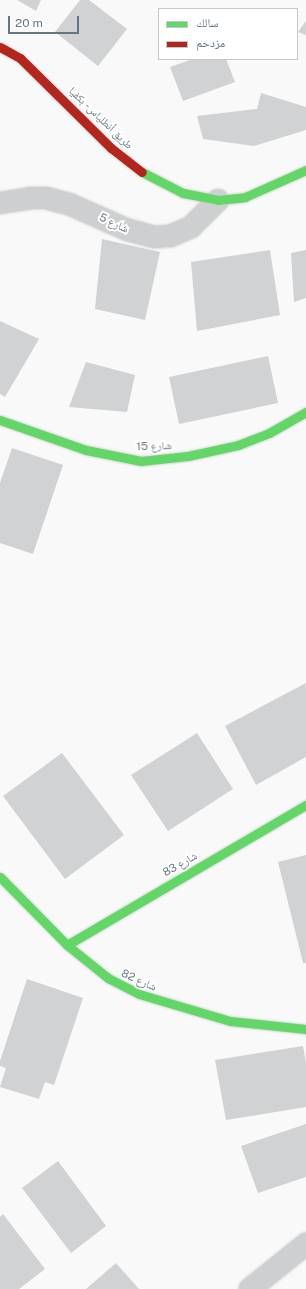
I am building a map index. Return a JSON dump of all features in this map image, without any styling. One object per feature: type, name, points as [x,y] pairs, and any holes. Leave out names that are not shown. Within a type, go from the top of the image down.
[{"type":"main road","name":"طريق أنطلياس - بكفيا","points":[[0,47],[20,58],[76,110],[111,148],[150,178],[183,193],[218,200],[245,197],[306,170]]},
{"type":"main road","name":"شارع 15","points":[[0,420],[86,450],[142,461],[188,456],[238,445],[269,433],[306,412]]},
{"type":"main road","name":"شارع 83","points":[[67,945],[306,805]]},
{"type":"main road","name":"شارع 82","points":[[0,877],[67,945],[108,978],[139,994],[230,1021],[306,1029]]},
{"type":"street","name":"شارع 5","points":[[0,203],[18,199],[46,198],[70,204],[128,230],[154,237],[170,236],[191,227],[218,200]]},
{"type":"street","points":[[250,1289],[306,1244]]},
{"type":"building","points":[[17,0],[41,0],[36,11]]},
{"type":"building","points":[[80,0],[89,0],[127,29],[98,66],[55,32]]},
{"type":"building","points":[[306,21],[306,35],[298,32]]},
{"type":"building","points":[[190,60],[226,60],[235,82],[183,101],[170,67]]},
{"type":"building","points":[[261,93],[306,107],[306,130],[254,146],[203,139],[197,116],[257,109]]},
{"type":"building","points":[[102,239],[160,252],[145,320],[95,309]]},
{"type":"building","points":[[270,250],[280,315],[197,331],[191,262]]},
{"type":"building","points":[[306,250],[306,298],[294,302],[291,253]]},
{"type":"building","points":[[0,321],[39,339],[5,397],[0,394]]},
{"type":"building","points":[[268,356],[278,403],[179,424],[169,377]]},
{"type":"building","points":[[86,362],[135,375],[127,412],[69,407]]},
{"type":"building","points":[[12,448],[63,465],[33,554],[0,543],[0,483]]},
{"type":"building","points":[[306,683],[306,757],[256,785],[225,726]]},
{"type":"building","points":[[197,733],[233,789],[168,831],[131,775]]},
{"type":"building","points":[[62,753],[124,835],[65,879],[3,796]]},
{"type":"building","points":[[306,855],[306,963],[303,963],[278,862]]},
{"type":"building","points":[[27,979],[83,998],[54,1085],[45,1082],[39,1099],[0,1087],[6,1068],[0,1066],[0,1061]]},
{"type":"building","points":[[303,1046],[306,1063],[306,1107],[226,1120],[215,1060]]},
{"type":"building","points":[[306,1124],[306,1177],[258,1193],[241,1146]]},
{"type":"building","points":[[58,1161],[106,1226],[71,1253],[22,1188]]},
{"type":"building","points":[[3,1214],[45,1269],[19,1289],[0,1289],[0,1217]]},
{"type":"building","points":[[116,1263],[139,1289],[86,1289]]},
{"type":"traffic: fast","points":[[142,172],[183,193],[218,200],[245,197],[306,170]]},
{"type":"traffic: fast","points":[[0,420],[86,450],[141,461],[188,456],[238,445],[269,433],[306,412]]},
{"type":"traffic: fast","points":[[67,945],[306,805]]},
{"type":"traffic: fast","points":[[0,877],[67,945],[108,978],[139,994],[230,1021],[306,1029]]},
{"type":"traffic: jam","points":[[0,47],[20,58],[111,148],[142,172]]}]
